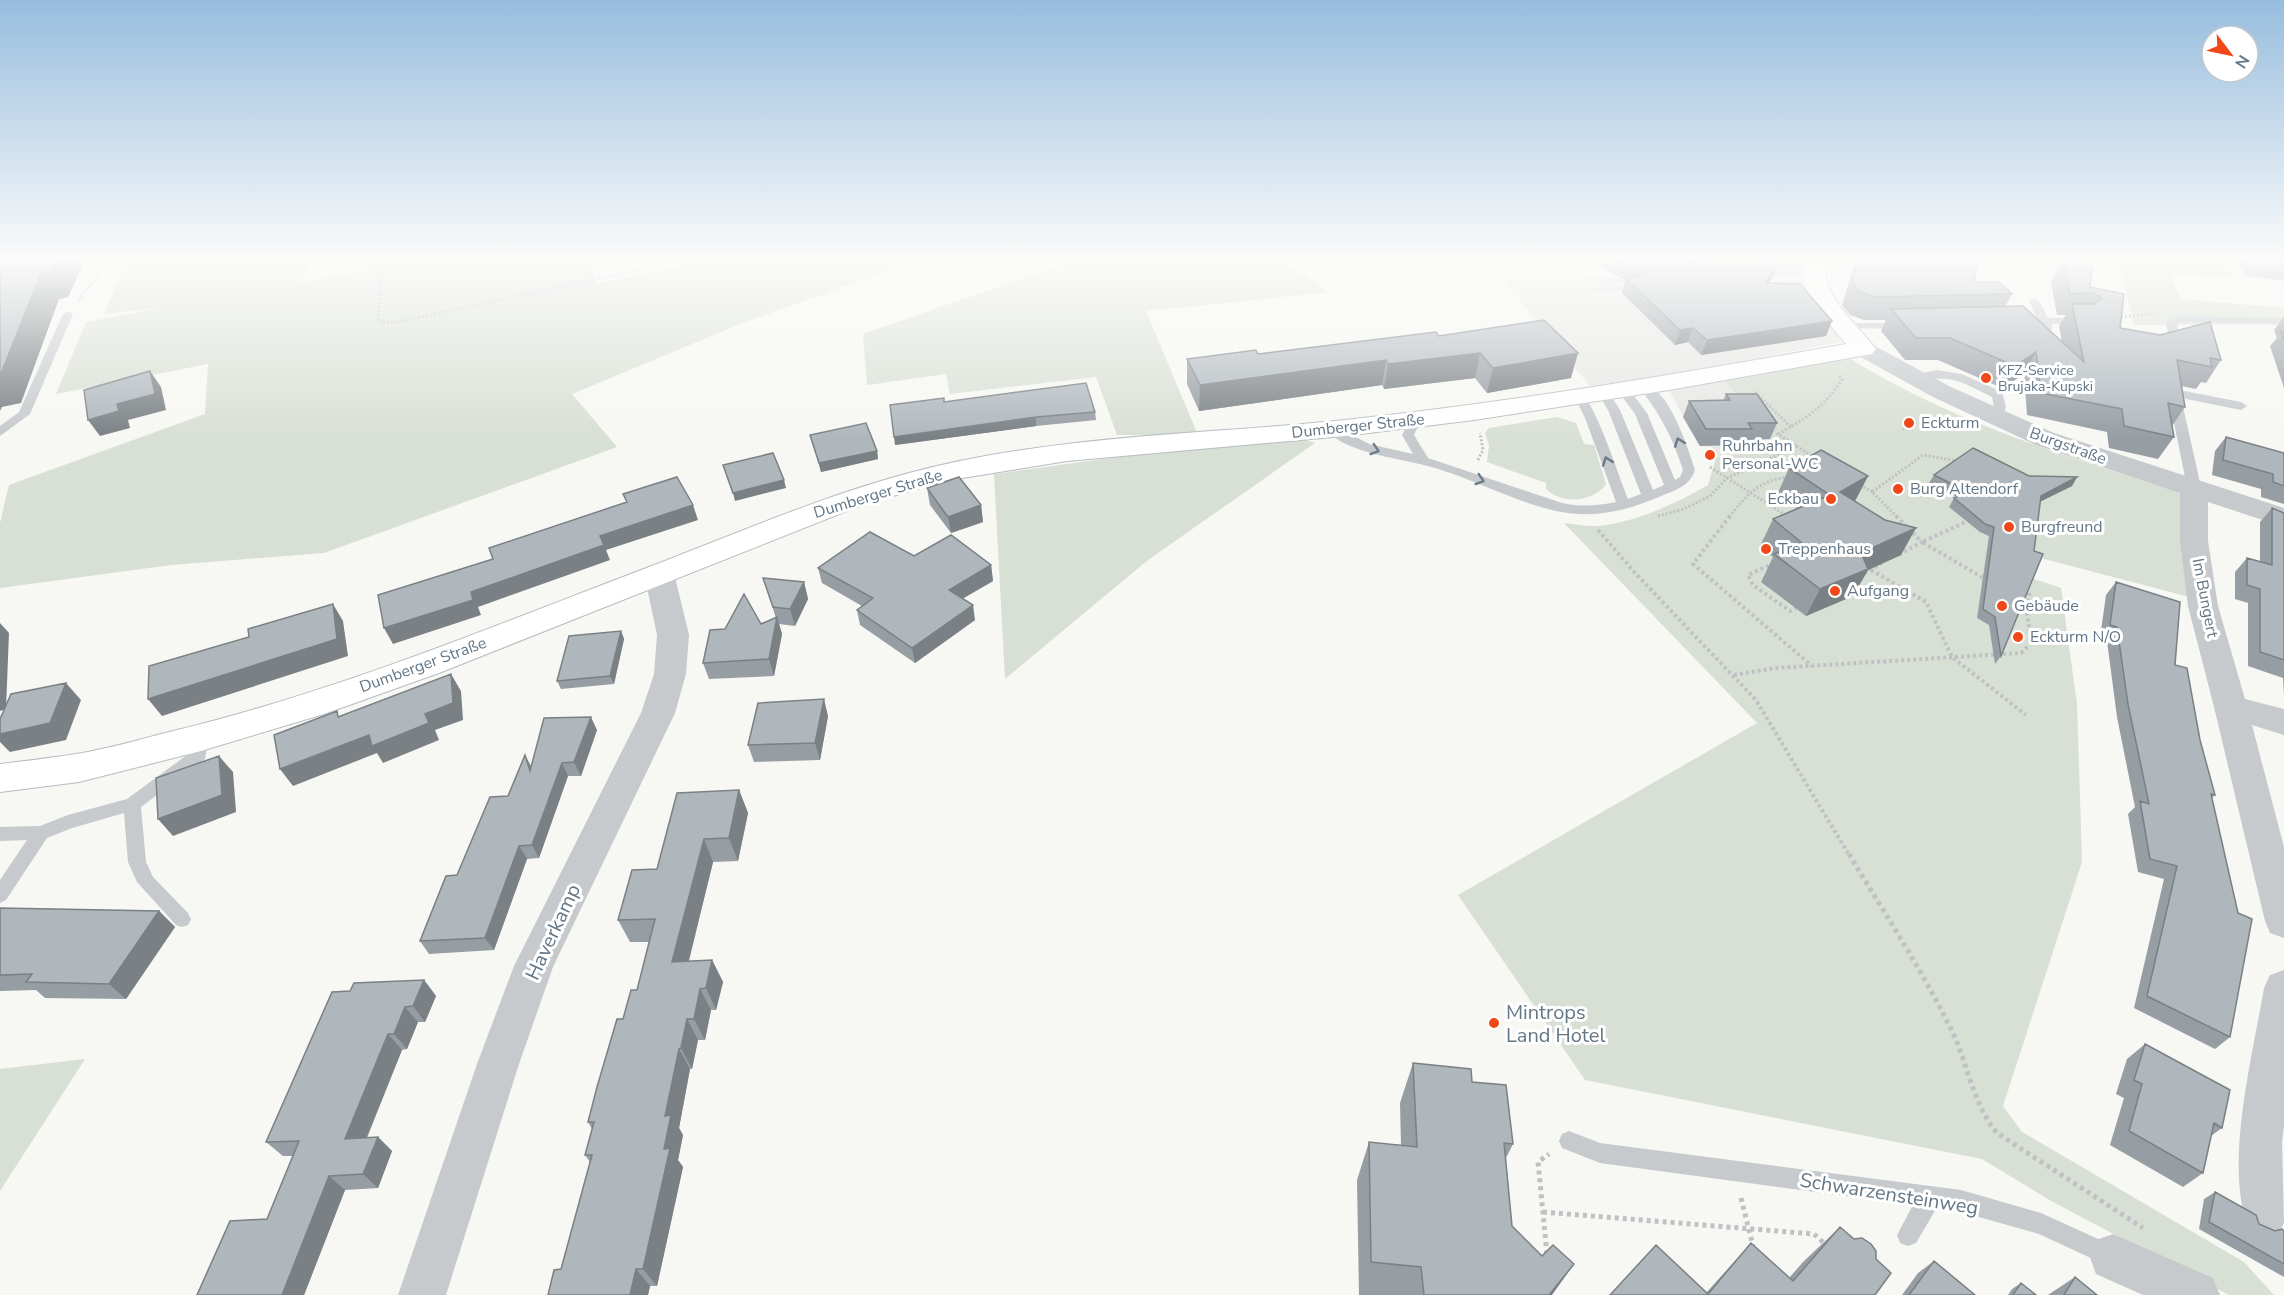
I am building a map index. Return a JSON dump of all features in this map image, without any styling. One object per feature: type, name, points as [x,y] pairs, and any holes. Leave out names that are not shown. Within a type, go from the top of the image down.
[{"type":"main road","points":[[1839,318],[1863,349]]},
{"type":"main road","name":"Dumberger Straße","points":[[0,778],[79,768],[201,738],[427,666],[852,499],[922,478],[977,466],[1042,457],[1415,420],[1614,393],[1863,349]]},
{"type":"street","name":"Burgstraße","points":[[1863,349],[1915,379],[1996,418],[2082,452],[2284,518]]},
{"type":"street","name":"Im Bungert","points":[[2194,487],[2194,540],[2203,606],[2231,707],[2284,921]]},
{"type":"street","name":"Haverkamp","points":[[422,1295],[498,1065],[534,966],[658,713],[670,674],[673,635],[659,573]]},
{"type":"street","points":[[2231,707],[2284,722]]},
{"type":"street","points":[[2265,1213],[2260,1141],[2284,988]]},
{"type":"street","name":"Schwarzensteinweg","points":[[2132,1246],[2196,1295]]},
{"type":"lane","points":[[0,432],[24,414],[66,318]]},
{"type":"lane","points":[[2173,337],[2172,322],[2181,319],[2284,321]]},
{"type":"lane","points":[[2004,323],[2081,320]]},
{"type":"lane","points":[[2045,321],[2053,344]]},
{"type":"lane","points":[[1845,326],[1916,326]]},
{"type":"lane","points":[[1614,393],[1638,407],[1671,487]]},
{"type":"lane","points":[[1331,429],[1349,442],[1388,454],[1424,461],[1540,501],[1582,511],[1623,504],[1649,496],[1686,479],[1689,470],[1662,404],[1614,393]]},
{"type":"lane","points":[[1614,393],[1614,410],[1649,496]]},
{"type":"lane","points":[[1614,393],[1591,417],[1623,504]]},
{"type":"lane","points":[[2194,487],[2174,393],[2241,406]]},
{"type":"lane","points":[[1415,420],[1408,435],[1424,461]]},
{"type":"lane","points":[[0,834],[41,834],[68,822],[132,804],[199,755],[201,738]]},
{"type":"lane","points":[[132,804],[137,862],[146,882],[182,919]]},
{"type":"lane","points":[[0,895],[41,834]]},
{"type":"lane","name":"Schwarzensteinweg","points":[[1569,1141],[1600,1153],[1961,1201],[2041,1224],[2132,1246]]},
{"type":"lane","points":[[1908,1235],[1931,1197]]},
{"type":"path","points":[[378,318],[378,321],[393,323],[414,318]]},
{"type":"path","points":[[1821,356],[1842,379],[1836,392],[1791,427],[1778,434],[1822,462]]},
{"type":"path","points":[[1734,372],[1791,427]]},
{"type":"path","points":[[1784,451],[1797,446]]},
{"type":"path","points":[[1872,492],[1923,455],[1966,466]]},
{"type":"path","points":[[1957,462],[1964,457]]},
{"type":"path","points":[[1946,461],[1950,466]]},
{"type":"path","points":[[1704,462],[1796,522]]},
{"type":"path","points":[[1791,477],[1776,478],[1750,491],[1693,564],[1812,666]]},
{"type":"path","points":[[1853,480],[1872,492],[1922,542],[1992,582]]},
{"type":"path","points":[[1582,511],[1627,567],[1756,700],[1936,999],[1960,1050],[1977,1106],[1986,1122],[1996,1133],[2132,1246]]},
{"type":"path","points":[[1893,557],[1971,519]]},
{"type":"path","points":[[1855,578],[1887,560]]},
{"type":"path","points":[[1777,562],[1748,575],[1753,585],[1781,605],[1790,611],[1796,609]]},
{"type":"path","points":[[1860,563],[1926,602],[1952,657],[2026,715]]},
{"type":"path","points":[[1734,675],[1775,668],[2021,653],[2031,643],[2027,602],[2030,592],[2020,590]]},
{"type":"path","points":[[1547,1259],[1538,1162],[1569,1141]]},
{"type":"path","points":[[1735,1171],[1754,1251]]},
{"type":"path","points":[[1543,1212],[1814,1234],[1835,1254]]},
{"type":"shaded area","points":[[105,318],[755,318],[572,394],[617,447],[324,553],[171,565],[0,588],[0,523],[9,485],[205,414],[208,364],[56,394],[86,322]]},
{"type":"shaded area","points":[[908,318],[1149,318],[1198,435],[1117,435],[1096,377],[950,394],[946,374],[867,385],[863,334]]},
{"type":"shaded area","points":[[1535,318],[1826,318],[1841,342],[1782,353],[1672,380],[1595,392]]},
{"type":"shaded area","points":[[2132,318],[2284,318],[2284,327],[2269,324],[2134,325]]},
{"type":"shaded area","points":[[1844,355],[1884,379],[1968,419],[2055,452],[2189,495],[2197,599],[2029,555],[2025,576],[2061,588],[2077,704],[2082,862],[2003,1106],[2022,1132],[2244,1262],[2274,1295],[2229,1295],[2053,1202],[1982,1159],[1585,1080],[1458,895],[1757,723],[1564,523],[1598,526],[1641,516],[1708,485],[1716,458],[1779,446],[1721,376]]},
{"type":"shaded area","points":[[1721,376],[1780,446],[1716,458],[1712,447],[1699,446],[1667,386]]},
{"type":"shaded area","points":[[1557,417],[1576,423],[1584,444],[1594,445],[1606,484],[1594,495],[1578,499],[1560,497],[1546,489],[1546,483],[1487,462],[1489,445],[1485,433],[1489,428]]},
{"type":"shaded area","points":[[1306,440],[1315,443],[1148,560],[1005,679],[994,474],[1118,457]]},
{"type":"shaded area","points":[[85,1059],[0,1191],[0,1069]]},
{"type":"building","points":[[0,318],[23,318],[0,376]]},
{"type":"building","points":[[1668,318],[1830,318],[1832,321],[1707,340],[1693,328],[1680,330]]},
{"type":"building","points":[[1899,318],[2037,318],[2084,362],[2075,318],[2121,318],[2120,328],[2160,335],[2210,322],[2221,360],[2210,358],[2212,367],[2177,360],[2185,407],[2168,403],[2174,437],[2124,426],[2122,409],[2041,393],[2036,352],[2015,366],[1950,338],[1916,338]]},
{"type":"building","points":[[1544,320],[1578,353],[1493,368],[1480,353],[1388,364],[1386,360],[1200,385],[1187,359],[1256,350],[1258,354],[1436,332],[1439,336]]},
{"type":"building","points":[[150,371],[155,394],[117,404],[119,411],[88,420],[84,390]]},
{"type":"building","points":[[1086,383],[1095,412],[1036,417],[894,437],[890,405],[944,398],[944,402]]},
{"type":"building","points":[[1726,394],[1757,394],[1777,423],[1748,423],[1752,429],[1706,429],[1689,401],[1730,400]]},
{"type":"building","points":[[866,423],[877,451],[819,463],[810,435]]},
{"type":"building","points":[[2226,437],[2284,453],[2284,486],[2273,482],[2273,474],[2223,460]]},
{"type":"building","points":[[1973,448],[2029,476],[2077,477],[2041,496],[2034,551],[2043,554],[2001,656],[1995,617],[1983,609],[1994,527],[1985,524],[1954,498],[1968,492],[1934,475]]},
{"type":"building","points":[[1821,450],[1868,476],[1840,492],[1885,520],[1916,528],[1861,553],[1868,569],[1820,589],[1774,554],[1802,543],[1773,519],[1830,495],[1789,468]]},
{"type":"building","points":[[773,453],[784,480],[733,493],[723,465]]},
{"type":"building","points":[[677,477],[693,505],[600,536],[604,545],[471,592],[473,600],[384,628],[378,595],[493,559],[489,548],[627,502],[623,494]]},
{"type":"building","points":[[959,477],[981,505],[948,517],[927,488]]},
{"type":"building","points":[[2272,508],[2284,513],[2284,660],[2260,652],[2260,589],[2247,585],[2247,558],[2272,565]]},
{"type":"building","points":[[870,532],[914,556],[951,535],[991,565],[949,590],[973,605],[912,648],[857,610],[873,598],[818,568]]},
{"type":"building","points":[[763,578],[804,582],[790,609],[773,607]]},
{"type":"building","points":[[2116,582],[2180,602],[2175,665],[2187,668],[2200,740],[2215,795],[2211,794],[2238,913],[2252,919],[2230,1037],[2147,996],[2177,866],[2150,859],[2140,801],[2149,804],[2128,704],[2117,627],[2110,625]]},
{"type":"building","points":[[744,594],[761,624],[777,617],[769,659],[703,663],[710,630],[725,629]]},
{"type":"building","points":[[333,604],[337,639],[148,699],[149,666],[249,637],[248,629]]},
{"type":"building","points":[[621,631],[610,676],[557,681],[569,636]]},
{"type":"building","points":[[451,674],[453,703],[425,714],[429,723],[372,746],[369,735],[280,769],[274,735],[337,711],[338,717]]},
{"type":"building","points":[[66,683],[50,723],[0,734],[0,719],[11,694]]},
{"type":"building","points":[[824,699],[815,743],[748,745],[758,703]]},
{"type":"building","points":[[591,717],[574,762],[562,763],[532,845],[519,846],[485,938],[420,941],[446,876],[457,875],[490,797],[508,796],[525,755],[530,771],[544,718]]},
{"type":"building","points":[[219,756],[222,795],[158,819],[156,778]]},
{"type":"building","points":[[739,790],[729,838],[704,839],[672,962],[712,960],[706,988],[700,989],[694,1019],[687,1019],[679,1049],[665,1116],[671,1115],[664,1149],[670,1148],[643,1269],[636,1269],[630,1295],[548,1295],[554,1270],[561,1269],[592,1155],[585,1155],[594,1122],[588,1122],[597,1087],[617,1019],[623,1019],[631,990],[637,990],[655,919],[618,920],[632,870],[657,869],[677,793]]},
{"type":"building","points":[[0,908],[159,911],[109,984],[26,982],[32,974],[0,975]]},
{"type":"building","points":[[424,980],[413,1006],[405,1007],[394,1034],[388,1034],[345,1139],[378,1137],[363,1174],[329,1176],[282,1295],[197,1295],[230,1221],[267,1219],[299,1141],[266,1142],[332,992],[350,991],[354,983]]},
{"type":"building","points":[[2145,1044],[2230,1090],[2222,1128],[2214,1123],[2203,1173],[2129,1131],[2142,1084],[2134,1080]]},
{"type":"building","points":[[1413,1063],[1471,1069],[1472,1082],[1506,1085],[1513,1144],[1504,1143],[1512,1226],[1542,1256],[1553,1245],[1574,1264],[1549,1295],[1424,1295],[1421,1267],[1371,1262],[1369,1142],[1417,1147]]},
{"type":"building","points":[[2215,1192],[2256,1215],[2259,1224],[2275,1231],[2282,1229],[2284,1231],[2284,1264],[2209,1222]]},
{"type":"building","points":[[1840,1227],[1854,1239],[1862,1238],[1871,1244],[1876,1251],[1876,1259],[1891,1273],[1875,1295],[1610,1295],[1656,1245],[1708,1294],[1751,1243],[1793,1281]]},
{"type":"building","points":[[1934,1261],[1975,1295],[1909,1295]]},
{"type":"building","points":[[2075,1277],[2097,1295],[2064,1295]]},
{"type":"building","points":[[2021,1283],[2036,1295],[2013,1295]]},
{"type":"place","name":"KFZ-Service Brujaka-Kupski","points":[[1986,378]]},
{"type":"place","name":"Eckturm","points":[[1909,423]]},
{"type":"place","name":"Ruhrbahn Personal-WC","points":[[1710,455]]},
{"type":"place","name":"Burg Altendorf","points":[[1898,489]]},
{"type":"place","name":"Eckbau","points":[[1831,499]]},
{"type":"place","name":"Burgfreund","points":[[2009,527]]},
{"type":"place","name":"Treppenhaus","points":[[1766,549]]},
{"type":"place","name":"Aufgang","points":[[1835,591]]},
{"type":"place","name":"Gebäude","points":[[2002,606]]},
{"type":"place","name":"Eckturm N/O","points":[[2018,637]]},
{"type":"place","name":"Mintrops Land Hotel","points":[[1494,1023]]}]
